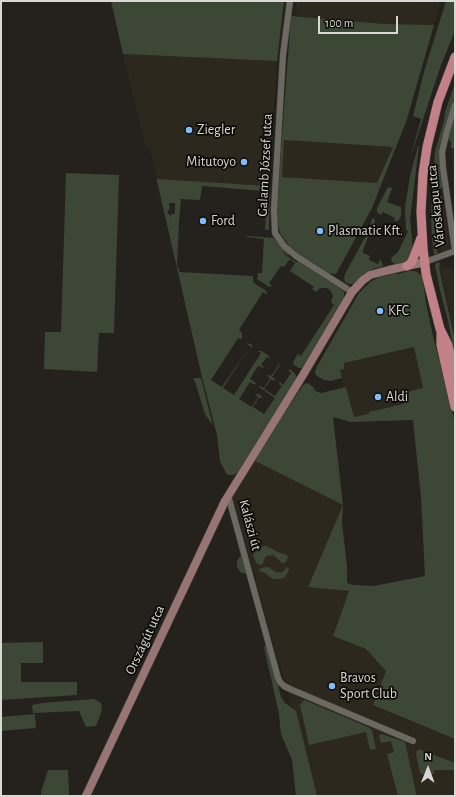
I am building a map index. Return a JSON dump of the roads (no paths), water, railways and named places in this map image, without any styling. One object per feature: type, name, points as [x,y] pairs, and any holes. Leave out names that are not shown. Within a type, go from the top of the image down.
[{"type":"main road","points":[[455,57],[437,107],[427,147],[423,174],[421,212],[425,262],[455,407]]},
{"type":"main road","points":[[407,266],[413,259],[423,235]]},
{"type":"main road","name":"Kalászi út","points":[[228,495],[303,375],[352,292],[370,275],[425,262]]},
{"type":"main road","points":[[440,329],[448,345],[455,376]]},
{"type":"main road","name":"Országút utca","points":[[86,796],[228,495]]},
{"type":"street","name":"Galamb József utca","points":[[290,1],[282,70],[274,209],[275,233],[284,246],[296,256],[352,292]]},
{"type":"street","name":"Városkapu utca","points":[[425,262],[455,251],[442,152],[455,105]]},
{"type":"street","name":"Kalászi út","points":[[228,495],[280,682],[290,690],[413,741]]},
{"type":"place","name":"Ziegler","points":[[189,130]]},
{"type":"place","name":"Mitutoyo","points":[[244,162]]},
{"type":"place","name":"Ford","points":[[203,221]]},
{"type":"place","name":"Plasmatic Kft.","points":[[320,231]]},
{"type":"place","name":"KFC","points":[[380,311]]},
{"type":"place","name":"Aldi","points":[[378,397]]},
{"type":"place","name":"Bravos Sport Club","points":[[332,686]]}]
